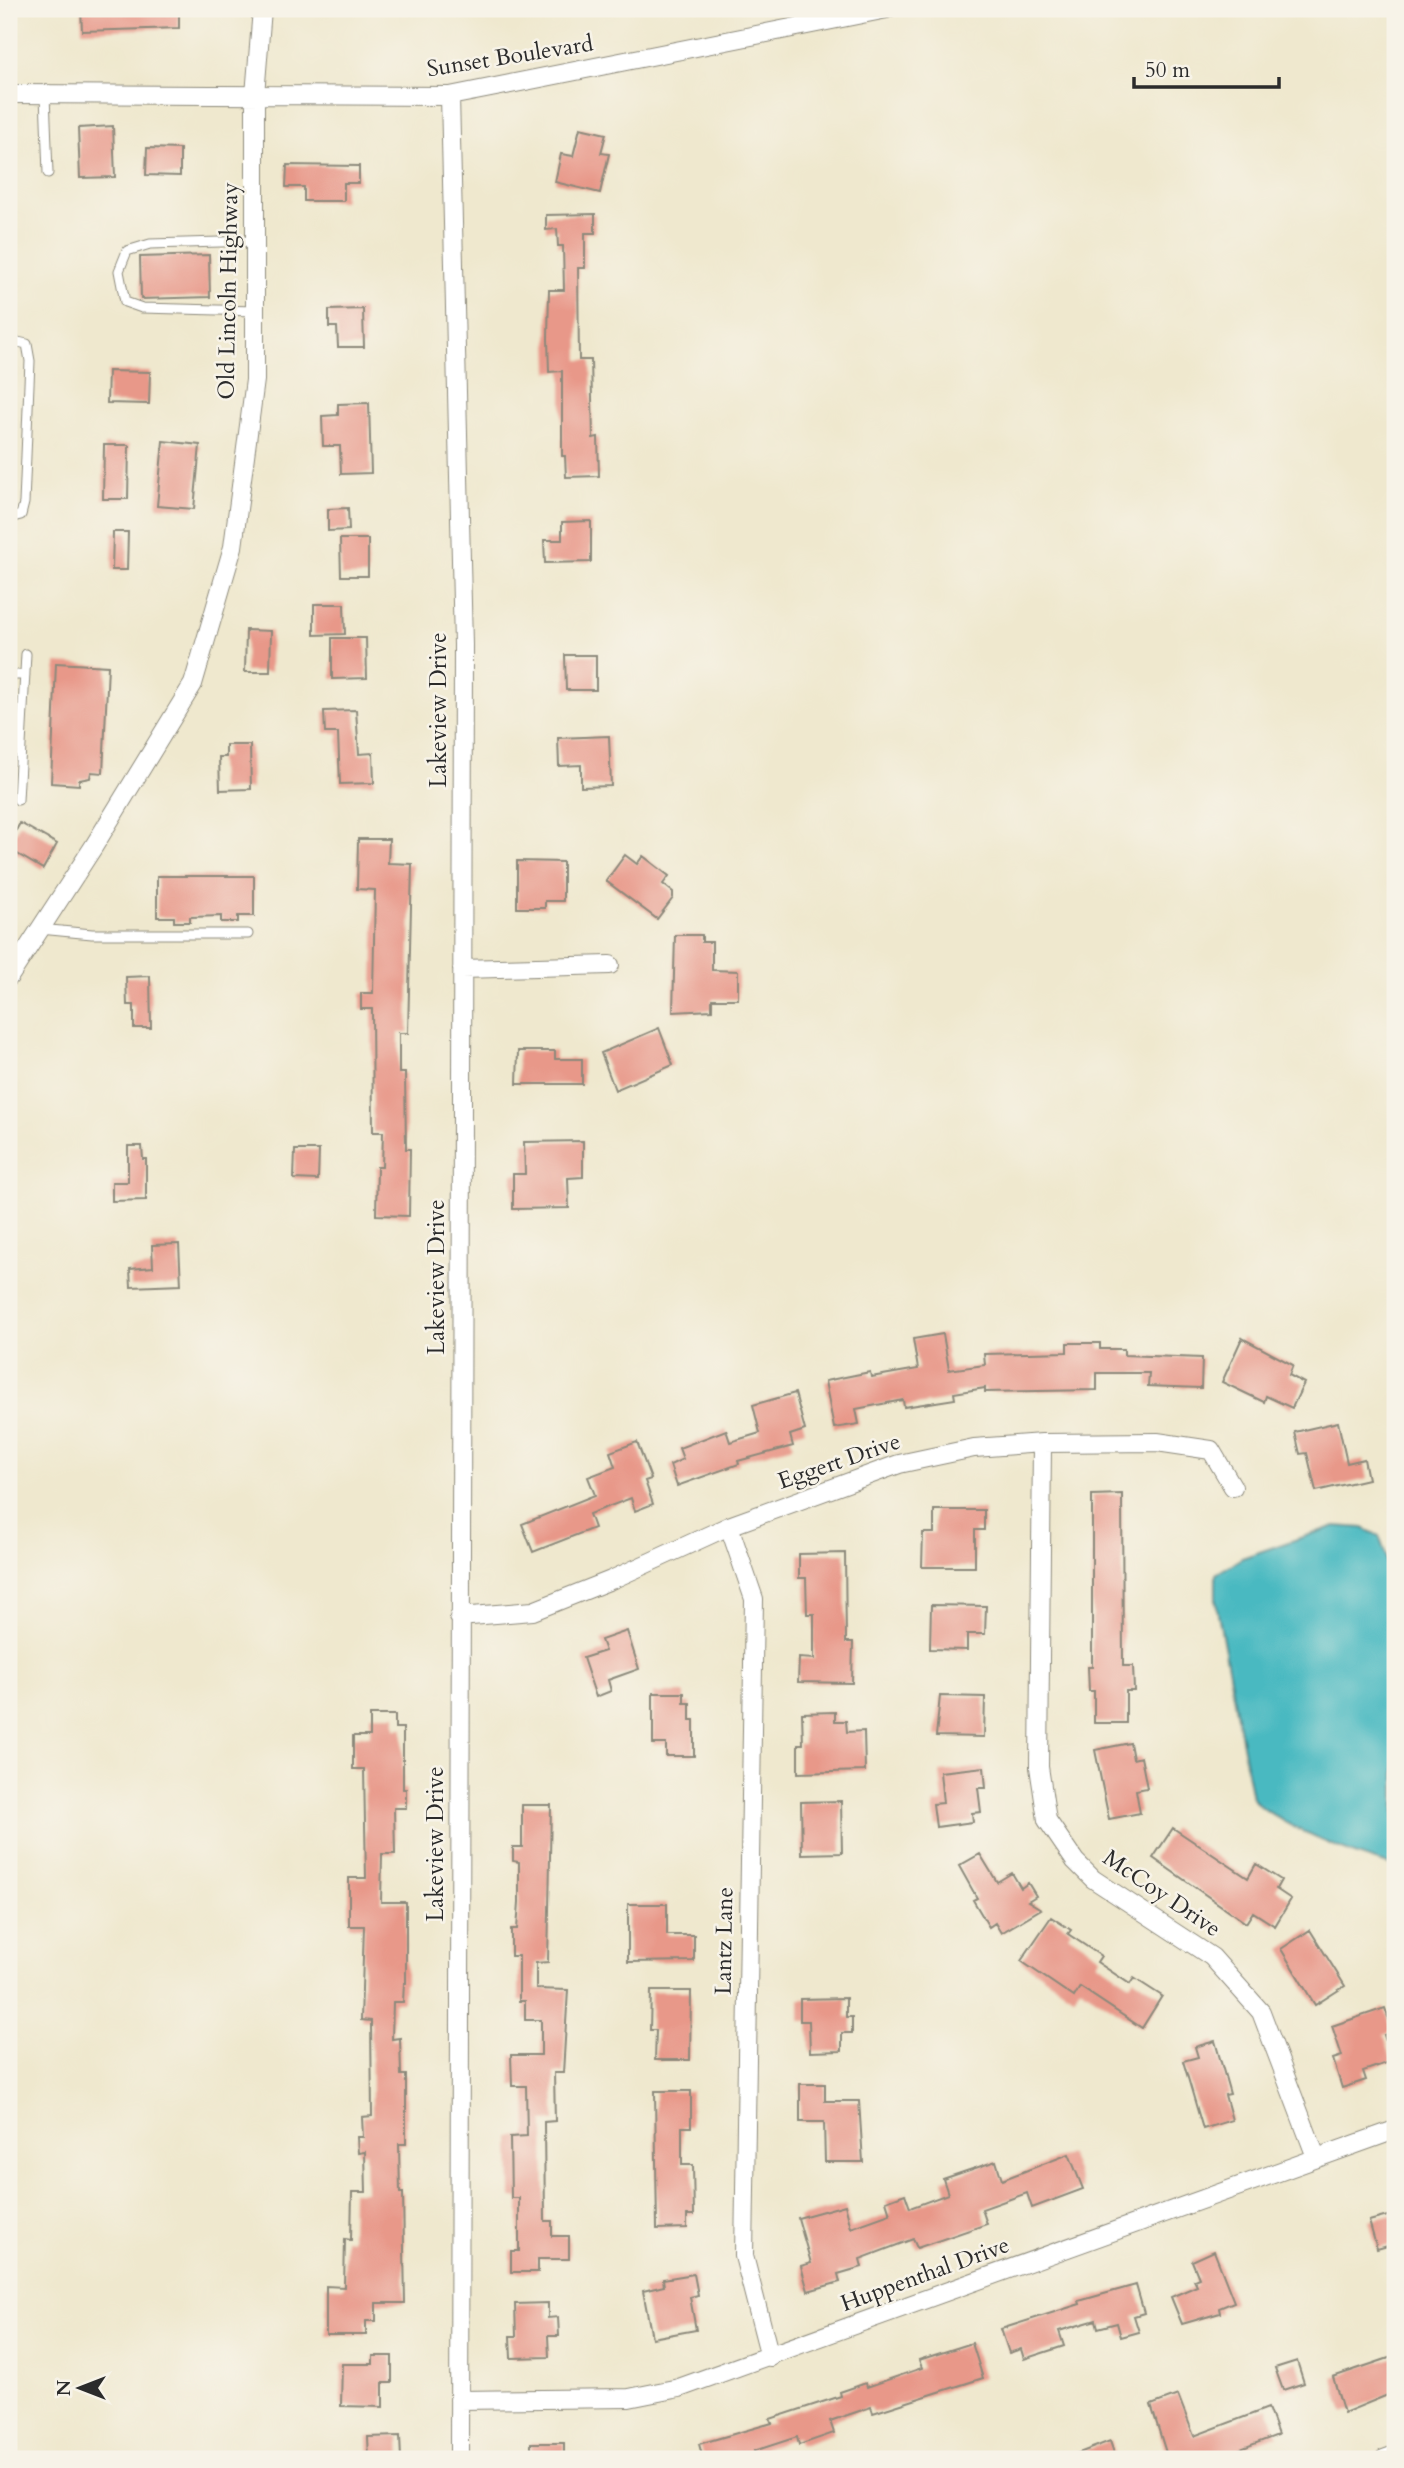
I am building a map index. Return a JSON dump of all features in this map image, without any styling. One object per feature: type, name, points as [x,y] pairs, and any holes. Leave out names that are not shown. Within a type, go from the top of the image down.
[{"type":"street","name":"Old Lincoln Highway","points":[[9,977],[193,684],[233,547],[255,380],[255,95],[262,9]]},
{"type":"street","name":"Sunset Boulevard","points":[[9,94],[450,96],[887,9]]},
{"type":"street","name":"Lakeview Drive","points":[[450,96],[463,645],[459,2459]]},
{"type":"street","points":[[463,968],[610,965]]},
{"type":"street","name":"Eggert Drive","points":[[459,1617],[533,1611],[611,1580],[729,1526],[900,1464],[974,1448],[1042,1443],[1157,1442],[1211,1451],[1233,1487]]},
{"type":"street","name":"McCoy Drive","points":[[1042,1443],[1040,1768],[1048,1820],[1060,1843],[1094,1879],[1212,1957],[1261,2012],[1317,2157]]},
{"type":"street","name":"Lantz Lane","points":[[729,1526],[754,1599],[744,2256],[770,2357]]},
{"type":"street","name":"Huppenthal Drive","points":[[459,2400],[629,2398],[679,2388],[1395,2130]]},
{"type":"street","points":[[1384,2459],[1395,2455]]},
{"type":"lane","points":[[45,94],[48,173]]},
{"type":"lane","points":[[255,241],[150,244],[127,251],[119,271],[125,302],[142,308],[255,311]]},
{"type":"lane","points":[[9,340],[27,345],[30,361],[24,503],[21,515],[9,518]]},
{"type":"lane","points":[[18,800],[26,654]]},
{"type":"lane","points":[[9,675],[25,676]]},
{"type":"lane","points":[[40,929],[92,934],[248,934]]},
{"type":"water","points":[[1335,1526],[1363,1528],[1379,1536],[1386,1556],[1395,1679],[1395,1860],[1389,1865],[1336,1847],[1297,1828],[1252,1798],[1216,1602],[1216,1574],[1242,1558]]},
{"type":"building","points":[[81,9],[179,9],[179,28],[82,31]]},
{"type":"building","points":[[113,126],[115,177],[80,178],[78,128]]},
{"type":"building","points":[[580,128],[606,134],[601,153],[609,154],[600,193],[555,182],[561,154],[573,156]]},
{"type":"building","points":[[147,148],[180,149],[180,176],[146,175]]},
{"type":"building","points":[[287,165],[359,166],[359,183],[344,183],[344,201],[304,201],[304,187],[286,187]]},
{"type":"building","points":[[595,214],[595,233],[585,233],[585,268],[578,268],[579,360],[591,360],[593,438],[598,437],[599,476],[566,477],[565,456],[562,456],[562,371],[549,372],[548,339],[549,290],[564,290],[563,246],[558,246],[557,229],[546,230],[546,215]]},
{"type":"building","points":[[209,255],[210,297],[141,299],[140,257]]},
{"type":"building","points":[[363,309],[364,347],[338,347],[337,327],[329,327],[329,310]]},
{"type":"building","points":[[108,371],[150,372],[149,404],[107,403]]},
{"type":"building","points":[[369,403],[371,473],[341,474],[340,446],[323,446],[322,416],[338,415],[338,404]]},
{"type":"building","points":[[163,441],[200,445],[194,509],[157,506]]},
{"type":"building","points":[[104,445],[129,445],[128,499],[103,499]]},
{"type":"building","points":[[348,508],[349,530],[328,531],[328,509]]},
{"type":"building","points":[[591,521],[591,562],[545,563],[544,540],[562,540],[562,522]]},
{"type":"building","points":[[113,532],[128,532],[127,570],[112,570]]},
{"type":"building","points":[[340,539],[368,539],[368,576],[341,576]]},
{"type":"building","points":[[314,604],[344,604],[345,634],[314,635]]},
{"type":"building","points":[[246,630],[271,631],[270,672],[245,672]]},
{"type":"building","points":[[332,638],[366,638],[367,678],[332,679]]},
{"type":"building","points":[[565,655],[596,655],[596,690],[566,690]]},
{"type":"building","points":[[56,663],[108,666],[103,773],[91,772],[90,778],[79,780],[79,785],[51,783]]},
{"type":"building","points":[[356,710],[359,754],[373,753],[374,783],[340,784],[338,733],[325,733],[324,711]]},
{"type":"building","points":[[609,736],[611,786],[581,787],[581,765],[559,766],[558,738]]},
{"type":"building","points":[[226,745],[250,745],[251,789],[220,790],[219,757],[226,757]]},
{"type":"building","points":[[20,823],[57,844],[43,869],[9,849],[9,843]]},
{"type":"building","points":[[358,839],[389,839],[388,863],[412,864],[408,1033],[399,1033],[399,1073],[405,1073],[406,1149],[410,1149],[409,1216],[376,1215],[377,1167],[382,1167],[383,1132],[373,1132],[372,1009],[361,1009],[361,993],[373,993],[375,890],[357,889]]},
{"type":"building","points":[[625,855],[637,864],[643,856],[669,876],[663,884],[673,892],[673,898],[657,919],[606,881]]},
{"type":"building","points":[[517,861],[563,862],[563,901],[545,901],[545,908],[517,908]]},
{"type":"building","points":[[157,876],[254,876],[254,916],[238,916],[238,922],[221,922],[221,916],[190,917],[190,922],[174,922],[174,917],[157,917]]},
{"type":"building","points":[[675,935],[702,935],[702,942],[712,942],[712,970],[738,971],[738,999],[712,999],[712,1010],[673,1012]]},
{"type":"building","points":[[150,976],[151,1028],[134,1028],[134,1005],[127,1005],[126,977]]},
{"type":"building","points":[[659,1028],[673,1065],[615,1090],[601,1053]]},
{"type":"building","points":[[518,1051],[555,1051],[555,1059],[582,1059],[582,1084],[517,1084]]},
{"type":"building","points":[[583,1141],[583,1177],[568,1178],[569,1208],[513,1209],[513,1174],[525,1174],[524,1142]]},
{"type":"building","points":[[128,1146],[142,1146],[143,1159],[146,1159],[146,1200],[112,1201],[112,1182],[128,1182]]},
{"type":"building","points":[[295,1150],[319,1150],[318,1180],[294,1179]]},
{"type":"building","points":[[179,1244],[181,1285],[131,1287],[130,1269],[153,1267],[152,1245]]},
{"type":"building","points":[[943,1334],[949,1370],[985,1365],[984,1354],[1067,1352],[1067,1343],[1100,1343],[1100,1349],[1124,1349],[1124,1355],[1202,1358],[1201,1388],[1148,1386],[1149,1373],[1097,1373],[1097,1390],[985,1392],[985,1388],[954,1393],[955,1399],[904,1407],[903,1400],[856,1409],[859,1424],[834,1428],[825,1381],[870,1372],[871,1377],[918,1369],[913,1339]]},
{"type":"building","points":[[1242,1338],[1293,1365],[1289,1375],[1304,1383],[1292,1408],[1266,1396],[1264,1402],[1222,1382]]},
{"type":"building","points":[[795,1393],[805,1430],[790,1435],[793,1446],[738,1461],[739,1464],[677,1486],[670,1465],[683,1459],[679,1448],[726,1430],[730,1442],[760,1433],[753,1405]]},
{"type":"building","points":[[1338,1422],[1347,1463],[1364,1459],[1368,1479],[1316,1491],[1307,1453],[1300,1454],[1295,1432]]},
{"type":"building","points":[[637,1442],[651,1479],[645,1481],[653,1504],[635,1511],[631,1498],[589,1514],[594,1528],[533,1552],[522,1524],[595,1495],[588,1477],[615,1467],[610,1452]]},
{"type":"building","points":[[1122,1494],[1123,1666],[1133,1666],[1134,1691],[1126,1691],[1126,1723],[1094,1723],[1094,1691],[1089,1691],[1088,1667],[1092,1667],[1092,1495]]},
{"type":"building","points":[[934,1510],[984,1510],[984,1530],[975,1530],[975,1567],[922,1567],[923,1533],[934,1533]]},
{"type":"building","points":[[845,1553],[846,1642],[853,1642],[852,1683],[798,1682],[799,1658],[814,1659],[814,1614],[807,1614],[806,1578],[799,1578],[799,1554]]},
{"type":"building","points":[[931,1605],[986,1606],[985,1634],[967,1634],[967,1650],[930,1649]]},
{"type":"building","points":[[627,1631],[639,1669],[608,1680],[611,1691],[596,1697],[583,1658],[605,1651],[601,1640]]},
{"type":"building","points":[[653,1693],[684,1693],[684,1703],[690,1703],[690,1720],[694,1720],[694,1756],[666,1756],[666,1744],[653,1744]]},
{"type":"building","points":[[940,1696],[985,1697],[984,1737],[936,1736]]},
{"type":"building","points":[[835,1712],[835,1721],[846,1721],[847,1732],[864,1731],[865,1771],[798,1773],[798,1744],[803,1744],[802,1713]]},
{"type":"building","points":[[370,1715],[395,1715],[395,1728],[403,1728],[403,1789],[406,1789],[406,1808],[394,1808],[395,1854],[382,1854],[381,1902],[406,1902],[406,1983],[403,2002],[393,2002],[392,2039],[400,2038],[401,2075],[406,2075],[406,2144],[399,2144],[400,2193],[403,2193],[405,2303],[376,2303],[376,2321],[366,2321],[366,2335],[326,2335],[326,2286],[344,2287],[345,2239],[351,2240],[352,2192],[366,2192],[365,2152],[358,2153],[357,2137],[363,2137],[362,2117],[372,2116],[371,2021],[361,2020],[364,1926],[349,1926],[349,1878],[366,1878],[364,1769],[353,1769],[353,1736],[370,1736]]},
{"type":"building","points":[[1130,1743],[1133,1759],[1141,1757],[1147,1788],[1136,1790],[1140,1813],[1109,1819],[1095,1750]]},
{"type":"building","points":[[984,1767],[986,1788],[978,1788],[981,1812],[972,1813],[973,1822],[936,1827],[933,1804],[943,1803],[940,1772]]},
{"type":"building","points":[[841,1801],[842,1853],[802,1854],[801,1802]]},
{"type":"building","points":[[522,1805],[551,1805],[548,1962],[536,1963],[536,1989],[568,1990],[563,2073],[554,2073],[555,2121],[544,2122],[545,2221],[552,2221],[552,2236],[569,2236],[569,2259],[538,2259],[538,2272],[511,2272],[511,2251],[519,2251],[519,2198],[511,2198],[510,2137],[527,2136],[526,2086],[512,2086],[511,2055],[541,2055],[541,2020],[525,2020],[525,2001],[519,2001],[519,1956],[511,1956],[511,1929],[517,1929],[519,1902],[519,1862],[513,1861],[513,1847],[522,1847]]},
{"type":"building","points":[[1173,1828],[1248,1878],[1256,1864],[1281,1880],[1276,1889],[1291,1899],[1275,1926],[1253,1912],[1246,1923],[1153,1858]]},
{"type":"building","points":[[980,1854],[997,1882],[1012,1873],[1021,1888],[1028,1883],[1036,1896],[1028,1901],[1041,1909],[1001,1933],[995,1923],[989,1927],[973,1900],[977,1898],[959,1866]]},
{"type":"building","points":[[628,1904],[667,1904],[667,1935],[694,1935],[694,1961],[628,1962]]},
{"type":"building","points":[[1051,1917],[1071,1930],[1068,1934],[1101,1956],[1097,1962],[1130,1984],[1134,1978],[1162,1996],[1142,2028],[1080,1987],[1074,1997],[1021,1961]]},
{"type":"building","points":[[1310,1930],[1345,1986],[1315,2005],[1281,1949]]},
{"type":"building","points":[[651,1991],[691,1991],[690,2060],[655,2060],[656,2030],[650,2030]]},
{"type":"building","points":[[846,1998],[846,2017],[852,2017],[852,2033],[842,2033],[842,2051],[810,2052],[809,2021],[800,2021],[800,1999]]},
{"type":"building","points":[[1385,2008],[1393,2032],[1384,2035],[1392,2061],[1363,2071],[1366,2080],[1342,2088],[1333,2059],[1342,2056],[1332,2026]]},
{"type":"building","points":[[1215,2041],[1230,2094],[1225,2095],[1232,2120],[1203,2129],[1183,2061],[1198,2057],[1195,2047]]},
{"type":"building","points":[[800,2084],[825,2084],[825,2101],[859,2101],[863,2162],[825,2162],[824,2122],[800,2122]]},
{"type":"building","points":[[655,2091],[691,2091],[691,2127],[682,2127],[682,2165],[693,2165],[694,2215],[687,2215],[687,2228],[657,2229]]},
{"type":"building","points":[[1069,2154],[1083,2189],[1032,2208],[1027,2193],[982,2209],[987,2224],[917,2248],[913,2239],[860,2259],[862,2267],[838,2274],[840,2282],[808,2291],[801,2266],[811,2263],[798,2218],[845,2205],[851,2228],[890,2214],[886,2201],[905,2194],[910,2208],[948,2194],[943,2179],[996,2161],[1002,2180]]},
{"type":"building","points":[[1395,2214],[1395,2244],[1377,2249],[1369,2221]]},
{"type":"building","points":[[1214,2251],[1234,2302],[1219,2308],[1220,2313],[1182,2324],[1171,2297],[1197,2286],[1194,2280],[1199,2278],[1192,2261]]},
{"type":"building","points":[[694,2274],[698,2295],[690,2297],[696,2330],[652,2338],[643,2291],[664,2286],[663,2279]]},
{"type":"building","points":[[1136,2285],[1144,2313],[1134,2316],[1139,2332],[1121,2337],[1117,2323],[1098,2328],[1096,2320],[1059,2331],[1064,2346],[1024,2359],[1021,2349],[1009,2353],[1001,2329],[1080,2304],[1079,2301]]},
{"type":"building","points":[[548,2303],[548,2318],[558,2317],[559,2336],[548,2336],[549,2357],[511,2358],[510,2336],[516,2336],[515,2304]]},
{"type":"building","points":[[972,2343],[983,2378],[873,2413],[871,2407],[830,2421],[834,2433],[799,2445],[797,2437],[754,2451],[756,2459],[703,2459],[699,2444],[772,2423],[770,2419],[841,2396],[840,2392],[866,2383],[867,2387],[922,2368],[919,2360]]},
{"type":"building","points":[[373,2356],[392,2356],[392,2383],[383,2383],[383,2407],[341,2406],[342,2364],[373,2364]]},
{"type":"building","points":[[1395,2356],[1395,2392],[1344,2413],[1333,2377]]},
{"type":"building","points":[[1297,2361],[1304,2383],[1283,2390],[1275,2368]]},
{"type":"building","points":[[1178,2395],[1194,2436],[1268,2408],[1278,2435],[1214,2459],[1168,2459],[1151,2405]]},
{"type":"building","points":[[400,2436],[401,2459],[369,2459],[368,2437]]},
{"type":"building","points":[[1110,2441],[1116,2459],[1066,2459],[1066,2458]]},
{"type":"building","points":[[531,2443],[564,2443],[564,2459],[531,2459]]}]
